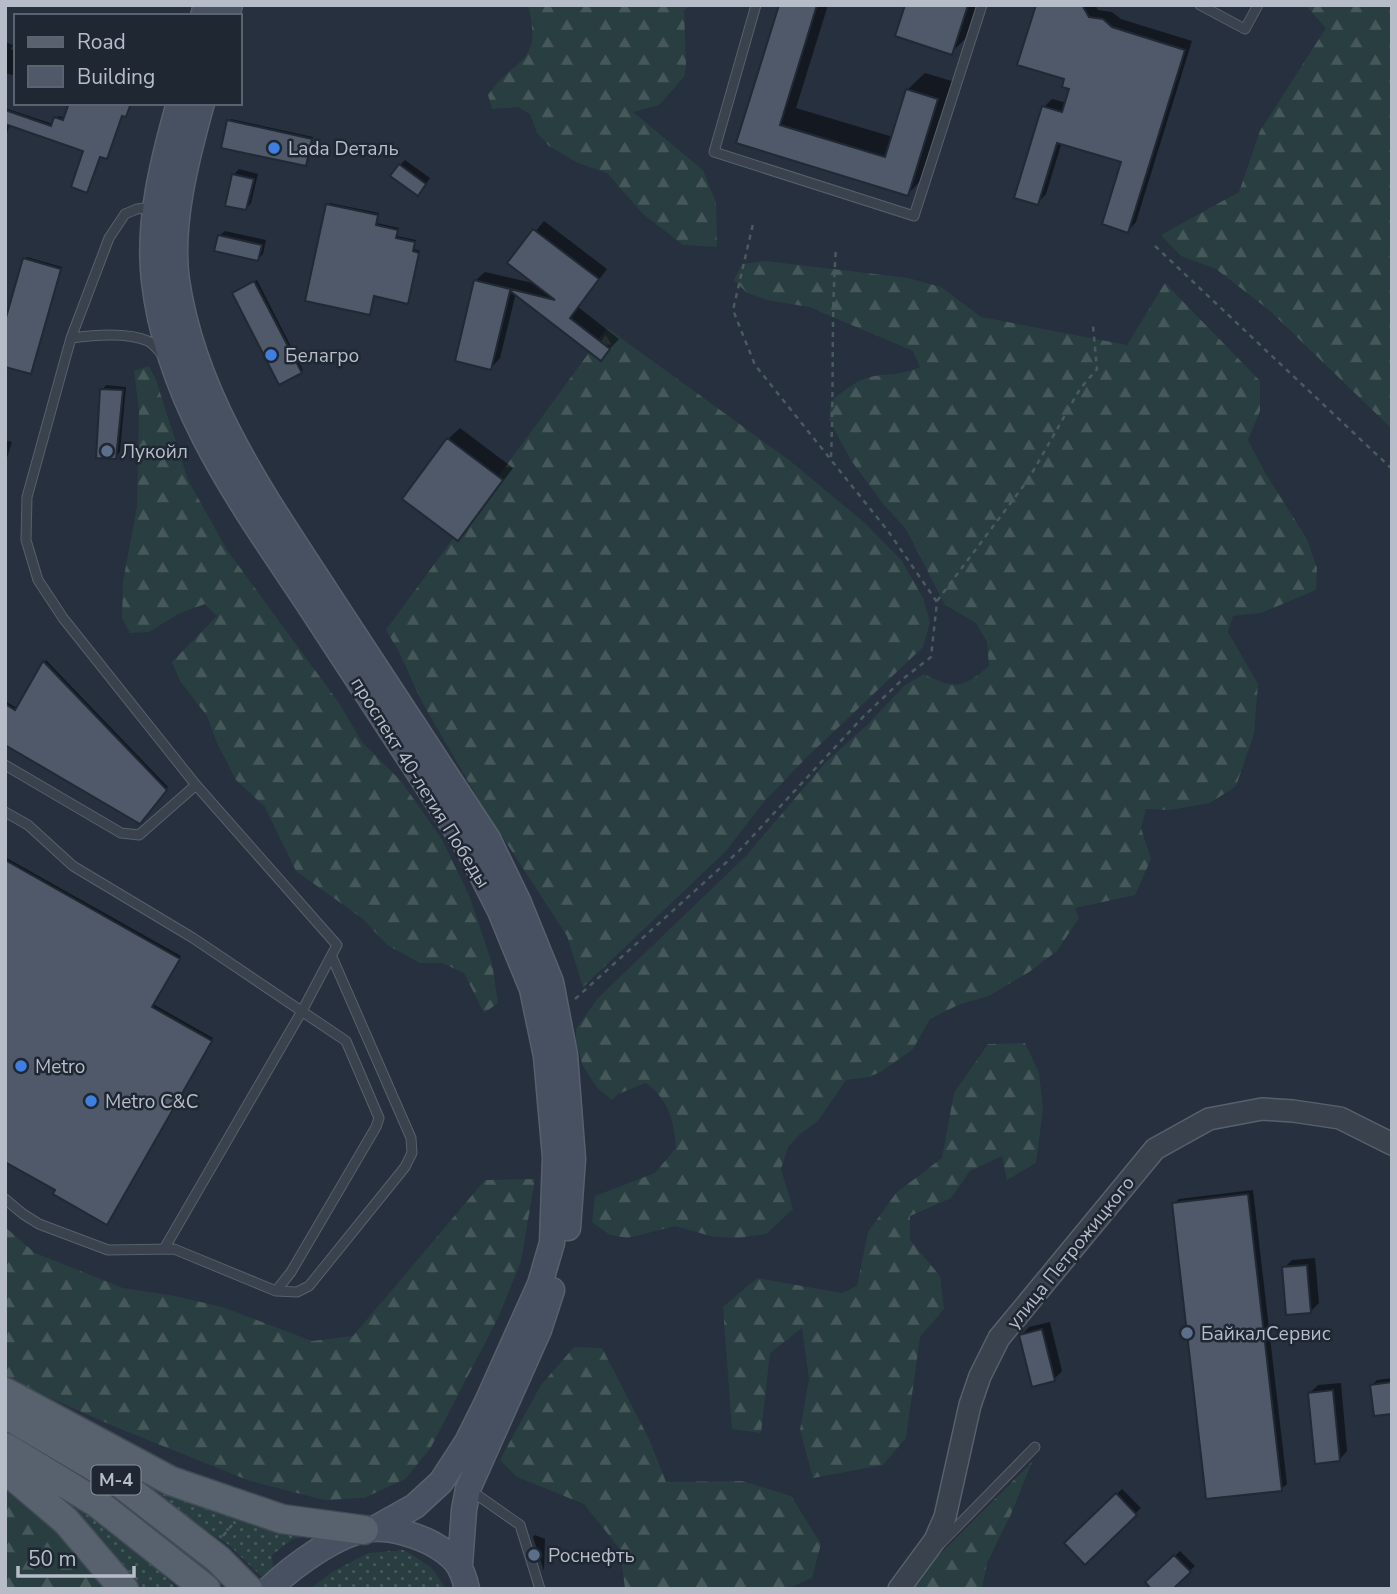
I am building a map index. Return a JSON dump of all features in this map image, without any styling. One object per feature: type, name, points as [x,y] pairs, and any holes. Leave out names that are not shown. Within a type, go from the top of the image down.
[{"type":"main road","name":"проспект 40-летия Победы","points":[[178,105],[167,146],[167,208],[177,280],[190,336],[210,395],[249,473],[488,839],[519,903],[551,982],[565,1055],[573,1158],[567,1247],[539,1330],[468,1489],[464,1510],[464,1576]]},
{"type":"main road","name":"проспект 40-летия Победы","points":[[201,105],[188,153],[167,208],[153,219],[153,281],[166,340],[186,403],[229,483],[468,848],[500,911],[532,989],[546,1056],[555,1157],[552,1243],[540,1284],[487,1402],[467,1442],[441,1482],[415,1506],[332,1544],[303,1562],[269,1589]]},
{"type":"main road","points":[[5,1392],[171,1481],[282,1519],[419,1537],[440,1548],[464,1576]]},
{"type":"main road","name":"М-4","points":[[5,1414],[115,1479],[214,1555],[248,1589]]},
{"type":"main road","name":"М-4","points":[[5,1447],[97,1503],[201,1584]]},
{"type":"main road","points":[[5,1469],[65,1521],[124,1589]]},
{"type":"street","name":"улица Петрожицкого","points":[[899,1589],[935,1540],[945,1517],[970,1405],[980,1376],[999,1338],[1155,1149],[1209,1119],[1262,1109],[1340,1118],[1392,1144]]},
{"type":"street","points":[[464,1576],[484,1589]]},
{"type":"lane","points":[[756,5],[714,152],[914,216],[982,5]]},
{"type":"lane","points":[[1200,5],[1245,29],[1258,5]]},
{"type":"lane","points":[[164,1249],[302,1011],[337,945],[196,785],[63,618],[38,579],[26,540],[27,497],[71,338],[109,239],[125,214],[137,209],[167,208]]},
{"type":"lane","points":[[71,338],[94,335],[133,337],[151,342],[175,369]]},
{"type":"lane","points":[[5,765],[121,833],[139,835],[196,785]]},
{"type":"lane","points":[[5,812],[28,825],[73,866],[193,938],[346,1041],[379,1118],[291,1272],[276,1291]]},
{"type":"lane","points":[[5,1199],[39,1224],[108,1251],[174,1249],[276,1291],[297,1292],[309,1286],[405,1167],[412,1153],[411,1138],[332,957]]},
{"type":"lane","points":[[919,1563],[1035,1447]]},
{"type":"lane","points":[[468,1489],[520,1525],[540,1589]]},
{"type":"path","points":[[753,224],[733,310],[755,365],[888,531],[937,602]]},
{"type":"path","points":[[1155,246],[1392,469]]},
{"type":"path","points":[[831,457],[835,382],[833,297],[836,248]]},
{"type":"path","points":[[557,1016],[739,852],[863,717],[930,657],[937,602],[1028,480],[1080,389],[1097,369],[1093,326]]},
{"type":"path","points":[[214,1555],[248,1507]]},
{"type":"green space","points":[[528,5],[691,5],[684,10],[684,77],[659,105],[633,112],[703,170],[716,203],[717,247],[683,245],[643,214],[607,173],[578,163],[549,146],[537,133],[530,114],[518,107],[492,109],[488,95],[529,50],[532,25]]},
{"type":"green space","points":[[1305,5],[1392,5],[1392,429],[1269,310],[1216,269],[1181,256],[1161,235],[1239,192],[1260,131],[1326,28]]},
{"type":"green space","points":[[766,261],[908,278],[941,287],[981,317],[1127,345],[1165,283],[1260,381],[1260,411],[1248,440],[1264,471],[1307,539],[1317,568],[1316,590],[1261,613],[1233,616],[1228,632],[1258,684],[1254,734],[1236,786],[1210,803],[1170,810],[1146,809],[1141,828],[1151,859],[1135,895],[1075,908],[1079,918],[1057,951],[989,996],[958,1005],[930,1019],[913,1049],[882,1071],[869,1077],[846,1080],[818,1121],[788,1147],[781,1169],[793,1209],[766,1234],[739,1238],[714,1237],[675,1226],[628,1238],[610,1235],[592,1222],[595,1196],[655,1173],[676,1148],[672,1120],[665,1104],[646,1083],[618,1094],[612,1100],[598,1089],[583,1066],[576,1042],[576,1029],[598,998],[746,856],[825,763],[867,725],[904,686],[924,674],[943,683],[958,684],[972,679],[989,666],[987,642],[976,623],[945,605],[906,529],[884,505],[850,459],[829,419],[831,401],[857,382],[920,367],[913,351],[809,307],[767,300],[747,293],[734,280],[742,264]]},
{"type":"green space","points":[[607,328],[789,460],[866,524],[902,561],[923,598],[930,622],[923,647],[806,758],[763,803],[726,851],[583,987],[567,936],[480,802],[422,702],[386,630]]},
{"type":"green space","points":[[149,366],[188,480],[227,550],[339,703],[362,742],[401,781],[441,838],[469,895],[492,963],[498,1003],[484,1013],[464,973],[442,963],[420,963],[387,945],[363,919],[296,871],[265,807],[236,780],[207,716],[180,681],[172,662],[217,616],[205,604],[178,614],[149,632],[130,633],[122,618],[123,582],[137,506],[139,411],[134,371]]},
{"type":"green space","points":[[1025,1043],[1039,1073],[1043,1109],[1036,1163],[1007,1180],[1002,1156],[970,1171],[951,1198],[910,1216],[910,1240],[940,1276],[944,1309],[920,1337],[906,1438],[883,1465],[813,1478],[800,1430],[809,1379],[802,1328],[770,1353],[761,1433],[732,1429],[723,1307],[757,1278],[842,1293],[857,1286],[868,1232],[896,1193],[942,1158],[954,1093],[988,1044]]},
{"type":"green space","points":[[535,1179],[521,1261],[499,1316],[430,1449],[405,1479],[364,1498],[324,1500],[250,1481],[118,1428],[5,1378],[5,1227],[35,1253],[123,1288],[222,1307],[312,1341],[353,1336],[485,1180]]},
{"type":"green space","points":[[574,1347],[602,1348],[650,1441],[666,1482],[742,1481],[791,1496],[821,1544],[812,1578],[787,1589],[625,1589],[620,1549],[584,1504],[517,1477],[500,1460],[541,1385]]},
{"type":"green space","points":[[92,1455],[310,1536],[293,1539],[272,1555],[273,1567],[262,1577],[229,1545]]},
{"type":"green space","points":[[1032,1462],[987,1563],[982,1589],[909,1589],[910,1584]]},
{"type":"green space","points":[[5,1488],[18,1496],[96,1567],[115,1589],[5,1589]]},
{"type":"green space","points":[[71,1508],[83,1509],[151,1562],[177,1589],[140,1589]]},
{"type":"green space","points":[[404,1550],[431,1567],[446,1589],[310,1589],[332,1572],[368,1553]]},
{"type":"building","points":[[779,5],[817,5],[780,125],[885,157],[906,89],[938,99],[908,196],[736,143]]},
{"type":"building","points":[[905,5],[968,5],[952,55],[895,36]]},
{"type":"building","points":[[1036,5],[1082,5],[1089,17],[1103,19],[1112,27],[1185,50],[1128,233],[1102,224],[1121,162],[1057,143],[1038,205],[1014,198],[1042,106],[1062,112],[1069,89],[1062,87],[1064,79],[1017,65]]},
{"type":"building","points":[[68,105],[130,105],[126,117],[122,116],[107,159],[100,157],[87,193],[71,187],[83,151],[5,124],[5,110],[51,126],[54,117],[63,120]]},
{"type":"building","points":[[227,120],[312,139],[306,166],[221,148]]},
{"type":"building","points":[[399,164],[426,184],[418,196],[390,176]]},
{"type":"building","points":[[232,174],[254,179],[246,210],[225,206]]},
{"type":"building","points":[[326,204],[378,215],[376,225],[398,230],[396,238],[415,242],[413,251],[419,253],[408,304],[374,296],[370,315],[305,301]]},
{"type":"building","points":[[533,229],[599,279],[570,318],[610,349],[601,361],[510,291],[491,370],[455,361],[474,280],[555,300],[507,263]]},
{"type":"building","points":[[218,235],[262,245],[258,261],[214,251]]},
{"type":"building","points":[[23,258],[61,269],[31,374],[5,367],[5,321]]},
{"type":"building","points":[[254,281],[302,373],[279,385],[232,293]]},
{"type":"building","points":[[100,389],[123,390],[116,459],[96,458]]},
{"type":"building","points":[[447,438],[503,480],[458,541],[402,499]]},
{"type":"building","points":[[43,661],[167,790],[140,824],[5,745],[5,704],[15,710]]},
{"type":"building","name":"Metro C&C","points":[[5,860],[180,959],[152,1007],[212,1041],[107,1225],[53,1194],[55,1190],[5,1162]]},
{"type":"building","points":[[1248,1194],[1282,1491],[1206,1499],[1172,1203]]},
{"type":"building","points":[[1307,1265],[1311,1313],[1286,1315],[1282,1267]]},
{"type":"building","points":[[1042,1329],[1055,1381],[1032,1387],[1019,1335]]},
{"type":"building","points":[[1392,1382],[1392,1414],[1374,1416],[1370,1385]]},
{"type":"building","points":[[1333,1390],[1340,1461],[1315,1464],[1308,1393]]},
{"type":"building","points":[[1116,1493],[1137,1515],[1085,1565],[1064,1543]]},
{"type":"building","points":[[1174,1555],[1191,1572],[1173,1589],[1151,1589],[1145,1582]]},
{"type":"place","name":"Lada Dеталь","points":[[274,148]]},
{"type":"place","name":"Белагро","points":[[271,355]]},
{"type":"place","name":"Лукойл","points":[[107,451]]},
{"type":"place","name":"Metro","points":[[21,1066]]},
{"type":"place","name":"Metro C&C","points":[[91,1101]]},
{"type":"place","name":"БайкалСервис","points":[[1187,1333]]},
{"type":"place","name":"Роснефть","points":[[534,1555]]}]
